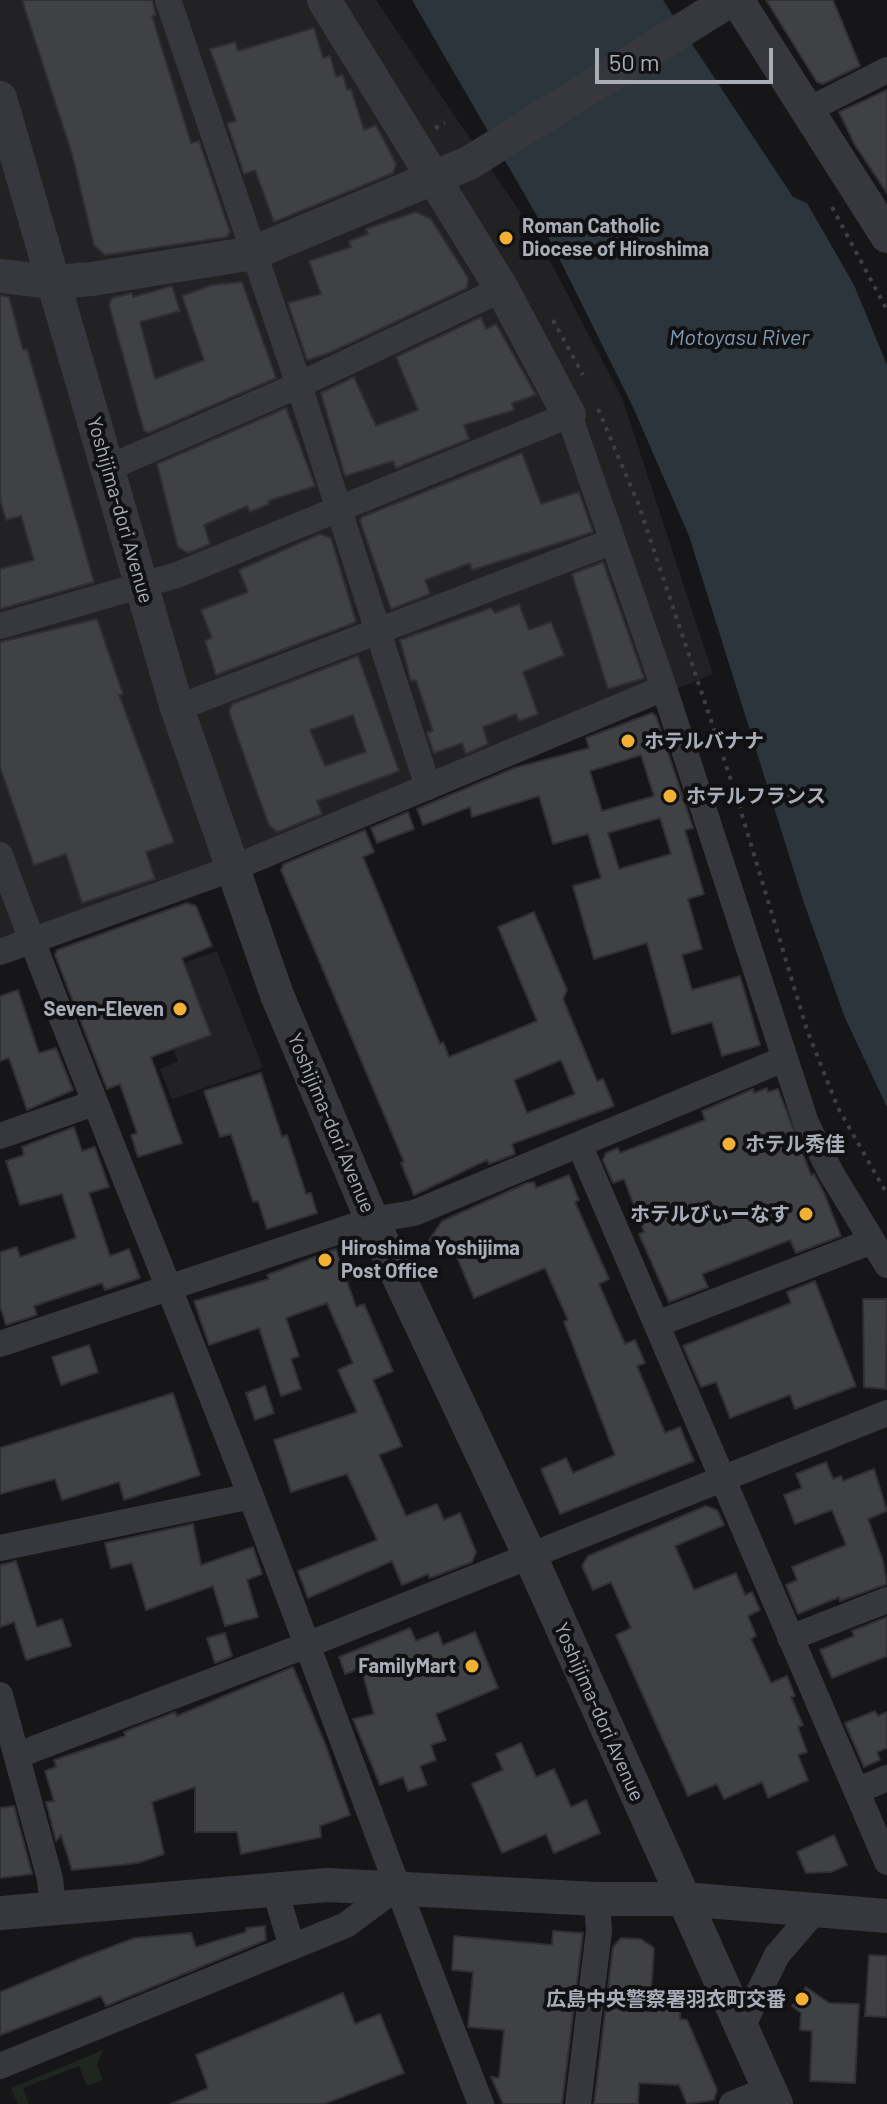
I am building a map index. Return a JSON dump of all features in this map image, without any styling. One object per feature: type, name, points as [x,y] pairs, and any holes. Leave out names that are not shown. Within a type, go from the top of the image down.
[{"type":"street","points":[[168,0],[299,385],[428,787]]},
{"type":"street","points":[[324,0],[502,289],[580,406],[613,541],[784,1059],[818,1148],[887,1265]]},
{"type":"street","points":[[0,276],[53,282],[92,279],[253,253],[436,180],[479,158],[730,0]]},
{"type":"street","points":[[737,0],[887,236]]},
{"type":"street","points":[[808,110],[887,70]]},
{"type":"street","name":"Yoshijima-dori Avenue","points":[[0,98],[177,708],[277,995],[372,1220],[530,1556],[773,2096]]},
{"type":"street","points":[[108,468],[299,385],[502,289]]},
{"type":"street","points":[[0,626],[142,587],[339,510],[580,406]]},
{"type":"street","points":[[177,708],[613,541]]},
{"type":"street","points":[[0,952],[231,869],[664,688]]},
{"type":"street","points":[[0,855],[94,1103],[251,1496],[396,1888],[481,2104]]},
{"type":"street","points":[[0,1344],[372,1220],[414,1213],[784,1059]]},
{"type":"street","points":[[0,1136],[94,1103]]},
{"type":"street","points":[[580,1146],[887,1862]]},
{"type":"street","points":[[657,1324],[872,1241]]},
{"type":"street","points":[[18,1755],[307,1645],[887,1413]]},
{"type":"street","points":[[0,1548],[251,1496]]},
{"type":"street","points":[[790,1638],[887,1600]]},
{"type":"street","points":[[0,1695],[50,1879],[53,1907]]},
{"type":"street","points":[[857,1791],[887,1778]]},
{"type":"street","points":[[274,1887],[292,1947]]},
{"type":"street","points":[[0,1913],[274,1887],[396,1888],[597,1899],[683,1899],[887,1916]]},
{"type":"street","points":[[0,2066],[346,1925],[396,1888]]},
{"type":"street","points":[[578,2104],[599,1931],[597,1899]]},
{"type":"street","points":[[743,2025],[777,1955],[815,1911]]},
{"type":"street","points":[[732,2104],[773,2096]]},
{"type":"path","points":[[552,317],[586,382]]},
{"type":"path","points":[[580,406],[638,503],[736,795],[807,1030],[838,1108],[887,1194]]},
{"type":"shaded area","points":[[0,0],[376,0],[539,240],[622,398],[713,674],[232,870],[0,954]]},
{"type":"shaded area","points":[[217,951],[263,1068],[172,1099],[160,1069],[178,1061],[145,977]]},
{"type":"shaded area","points":[[103,2050],[97,2065],[103,2080],[87,2086],[79,2066],[23,2088],[29,2104],[18,2104],[11,2088]]},
{"type":"water","name":"Motoyasu River","points":[[412,0],[663,0],[793,197],[807,203],[854,285],[887,365],[887,1107],[845,1018],[803,900],[689,536],[633,407],[544,228]]},
{"type":"building","points":[[22,0],[152,0],[156,15],[152,16],[191,143],[199,141],[230,232],[227,237],[105,255],[94,245],[72,154]]},
{"type":"building","points":[[766,0],[833,0],[860,66],[823,84],[817,82]]},
{"type":"building","points":[[314,28],[323,58],[330,56],[336,77],[343,75],[347,90],[351,89],[364,130],[376,125],[396,164],[393,173],[274,222],[255,170],[244,174],[227,123],[236,121],[210,49],[235,42],[238,51]]},
{"type":"building","points":[[887,90],[887,193],[855,145],[839,112]]},
{"type":"building","points":[[416,212],[431,219],[468,278],[467,288],[329,353],[307,360],[288,303],[321,294],[309,261],[351,247],[349,241],[368,234],[366,229]]},
{"type":"building","points":[[242,282],[276,378],[148,433],[144,431],[109,305],[112,298],[132,293],[133,297],[172,286],[180,311],[140,322],[155,379],[204,360],[182,296],[212,285]]},
{"type":"building","points":[[0,296],[9,297],[23,350],[27,349],[94,582],[0,609],[0,569],[34,560],[21,516],[6,520],[0,498]]},
{"type":"building","points":[[481,317],[486,329],[496,324],[536,395],[512,403],[514,410],[464,425],[469,439],[396,468],[393,461],[345,476],[321,393],[354,377],[376,426],[418,410],[396,357]]},
{"type":"building","points":[[286,408],[315,486],[268,501],[269,504],[250,512],[247,506],[204,525],[210,544],[188,553],[178,547],[157,464]]},
{"type":"building","points":[[522,453],[541,504],[579,492],[593,532],[472,570],[470,563],[425,580],[430,594],[391,609],[360,521],[362,517]]},
{"type":"building","points":[[320,534],[331,538],[356,622],[216,675],[205,641],[212,638],[201,610],[248,592],[239,570]]},
{"type":"building","points":[[603,562],[644,678],[608,689],[572,574]]},
{"type":"building","points":[[519,604],[529,630],[551,622],[564,655],[523,672],[538,714],[519,721],[516,714],[483,727],[488,744],[466,754],[462,743],[434,753],[427,733],[433,731],[416,680],[411,681],[400,640],[491,608],[495,613]]},
{"type":"building","points":[[97,619],[123,694],[119,695],[174,842],[146,852],[155,879],[82,903],[66,854],[34,865],[0,767],[0,642]]},
{"type":"building","points":[[358,656],[399,771],[317,801],[322,814],[277,832],[269,825],[259,798],[229,712],[232,704]],"holes":[[[353,715],[366,752],[325,766],[310,730]]]},
{"type":"building","points":[[652,713],[656,716],[693,828],[685,830],[704,894],[688,899],[702,949],[682,955],[692,990],[740,976],[760,1045],[722,1056],[712,1022],[672,1034],[647,943],[594,959],[573,886],[601,878],[588,834],[553,844],[539,796],[472,817],[470,807],[423,825],[417,809],[514,768],[589,748],[586,738]],"holes":[[[641,755],[654,796],[602,811],[590,771]],[[660,818],[671,854],[619,869],[608,833]]]},
{"type":"building","points":[[408,812],[414,829],[377,843],[371,828]]},
{"type":"building","points":[[365,830],[374,852],[363,857],[440,1044],[443,1042],[449,1057],[537,1021],[498,927],[534,912],[567,990],[563,999],[597,1081],[603,1079],[614,1106],[512,1144],[515,1154],[489,1164],[487,1160],[414,1195],[401,1163],[404,1162],[281,870],[284,864]],"holes":[[[561,1060],[575,1094],[527,1113],[514,1080]]]},
{"type":"building","points":[[187,903],[196,906],[212,946],[182,958],[211,1035],[151,1057],[182,1143],[138,1157],[131,1135],[137,1133],[120,1084],[107,1089],[55,955],[57,950]]},
{"type":"building","points":[[18,990],[39,1053],[56,1048],[73,1090],[27,1110],[9,1058],[0,1061],[0,996]]},
{"type":"building","points":[[261,1073],[282,1137],[287,1135],[306,1194],[311,1193],[317,1213],[267,1229],[258,1201],[253,1202],[231,1134],[220,1137],[204,1091]]},
{"type":"building","points":[[767,1088],[768,1092],[778,1089],[811,1175],[814,1174],[824,1193],[841,1236],[796,1253],[790,1240],[702,1274],[708,1287],[669,1302],[639,1234],[644,1232],[624,1179],[613,1183],[603,1160],[606,1153],[618,1148],[620,1153],[705,1120],[702,1111],[753,1089],[754,1093]]},
{"type":"building","points":[[74,1127],[82,1151],[95,1147],[109,1187],[89,1193],[110,1256],[129,1249],[140,1278],[105,1290],[102,1283],[34,1306],[37,1315],[6,1325],[0,1306],[0,1252],[17,1247],[20,1257],[76,1238],[62,1194],[20,1205],[6,1161],[24,1155],[22,1147]]},
{"type":"building","points":[[569,1175],[579,1200],[575,1202],[609,1279],[599,1284],[625,1344],[635,1340],[645,1363],[637,1366],[665,1433],[680,1427],[694,1461],[560,1514],[541,1469],[566,1458],[573,1473],[615,1455],[564,1322],[568,1320],[545,1268],[474,1298],[449,1238],[422,1251],[442,1221],[527,1183],[534,1182],[536,1188]]},
{"type":"building","points":[[336,1249],[356,1307],[364,1304],[393,1371],[373,1380],[402,1446],[379,1455],[406,1516],[437,1504],[444,1520],[460,1513],[476,1552],[472,1562],[402,1585],[392,1561],[308,1598],[298,1571],[377,1540],[347,1474],[291,1492],[274,1440],[357,1412],[338,1370],[353,1363],[327,1303],[286,1318],[299,1356],[291,1359],[301,1389],[281,1396],[259,1328],[209,1345],[194,1301],[269,1279],[267,1275]]},
{"type":"building","points":[[815,1281],[856,1386],[795,1409],[790,1395],[730,1418],[716,1382],[701,1387],[683,1346],[791,1303],[787,1292]]},
{"type":"building","points":[[863,1299],[887,1299],[886,1389],[864,1387]]},
{"type":"building","points":[[89,1345],[98,1372],[61,1385],[52,1357]]},
{"type":"building","points":[[265,1386],[274,1413],[255,1420],[246,1393]]},
{"type":"building","points":[[173,1393],[200,1475],[124,1500],[119,1482],[62,1500],[55,1479],[0,1494],[0,1448]]},
{"type":"building","points":[[826,1462],[833,1479],[841,1476],[843,1481],[874,1469],[887,1511],[868,1519],[883,1561],[887,1584],[840,1601],[839,1597],[798,1614],[786,1585],[797,1580],[792,1567],[846,1545],[832,1510],[795,1524],[784,1495],[802,1488],[796,1474]]},
{"type":"building","points":[[706,1506],[717,1510],[724,1525],[675,1546],[694,1590],[736,1573],[745,1595],[752,1592],[760,1610],[748,1616],[756,1636],[751,1639],[771,1683],[787,1676],[795,1696],[791,1697],[803,1725],[798,1727],[807,1752],[798,1755],[808,1780],[768,1798],[762,1782],[724,1799],[717,1784],[688,1796],[616,1635],[631,1628],[611,1582],[593,1590],[582,1566],[588,1556]]},
{"type":"building","points":[[193,1524],[201,1565],[253,1547],[262,1574],[247,1580],[258,1617],[225,1626],[213,1586],[146,1610],[132,1563],[111,1568],[105,1543]]},
{"type":"building","points":[[16,1561],[37,1627],[62,1619],[71,1646],[26,1660],[14,1622],[0,1627],[0,1565]]},
{"type":"building","points":[[887,1617],[887,1656],[832,1678],[820,1650],[854,1636],[852,1631]]},
{"type":"building","points":[[410,1628],[416,1641],[438,1632],[443,1645],[475,1632],[498,1688],[436,1714],[446,1740],[431,1745],[436,1760],[420,1766],[427,1785],[408,1791],[403,1777],[380,1785],[353,1719],[374,1714],[361,1668],[345,1674],[339,1657]]},
{"type":"building","points":[[225,1633],[232,1656],[215,1663],[207,1638]]},
{"type":"building","points":[[293,1667],[326,1746],[350,1815],[320,1826],[321,1837],[241,1854],[237,1832],[195,1832],[195,1787],[152,1802],[164,1854],[138,1863],[72,1870],[61,1835],[56,1841],[46,1802],[54,1801],[45,1771],[56,1767],[54,1760],[125,1736],[124,1732],[175,1712],[177,1716]]},
{"type":"building","points":[[875,1711],[878,1716],[887,1712],[887,1748],[877,1752],[880,1760],[864,1767],[845,1723]]},
{"type":"building","points":[[521,1743],[536,1777],[554,1769],[571,1807],[586,1800],[600,1833],[554,1853],[546,1834],[502,1853],[472,1784],[503,1770],[496,1754]]},
{"type":"building","points":[[14,1806],[32,1874],[0,1878],[0,1808]]},
{"type":"building","points":[[834,1835],[847,1865],[831,1872],[806,1873],[797,1852]]},
{"type":"building","points":[[265,1926],[266,1940],[106,2006],[101,1996],[0,2035],[0,1992],[84,1957],[135,1938],[191,1933],[196,1947],[246,1932],[246,1928]]},
{"type":"building","points":[[553,1931],[583,1933],[562,2104],[503,2104],[491,2077],[499,2078],[504,2030],[468,2027],[473,1972],[452,1970],[454,1936],[552,1945]]},
{"type":"building","points":[[621,1938],[641,1939],[654,1948],[651,1993],[675,1994],[675,2003],[680,2004],[680,2019],[687,2020],[717,2090],[714,2100],[687,2104],[679,2085],[639,2083],[638,2104],[594,2104],[613,1947]]},
{"type":"building","points":[[869,1955],[887,1956],[887,2017],[865,2016]]},
{"type":"building","points":[[806,1987],[829,2003],[859,2004],[855,2083],[810,2081],[812,2031],[800,2030],[801,2013],[792,2006]]},
{"type":"building","points":[[343,1993],[355,2024],[380,2014],[404,2073],[324,2104],[171,2104],[208,2088],[196,2055]]},
{"type":"place","name":"Roman Catholic Diocese of Hiroshima","points":[[506,238]]},
{"type":"place","name":"ホテルバナナ","points":[[628,741]]},
{"type":"place","name":"ホテルフランス","points":[[670,796]]},
{"type":"place","name":"Seven-Eleven","points":[[180,1009]]},
{"type":"place","name":"ホテル秀佳","points":[[729,1144]]},
{"type":"place","name":"ホテルびぃーなす","points":[[806,1214]]},
{"type":"place","name":"Hiroshima Yoshijima Post Office","points":[[325,1260]]},
{"type":"place","name":"FamilyMart","points":[[472,1666]]},
{"type":"place","name":"広島中央警察署羽衣町交番","points":[[802,1999]]}]
